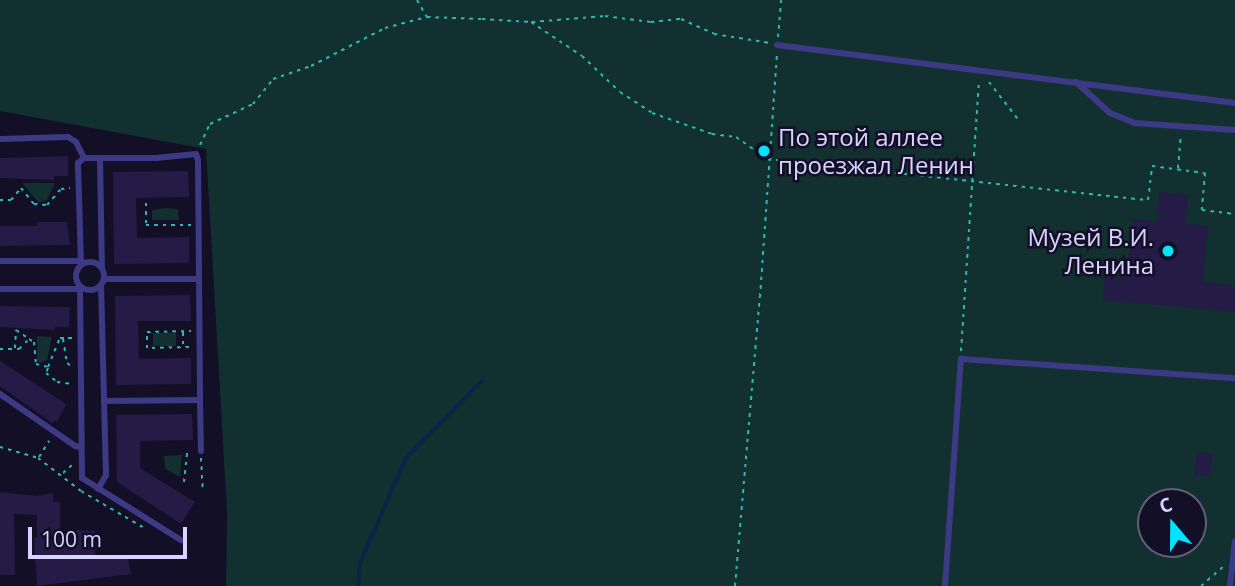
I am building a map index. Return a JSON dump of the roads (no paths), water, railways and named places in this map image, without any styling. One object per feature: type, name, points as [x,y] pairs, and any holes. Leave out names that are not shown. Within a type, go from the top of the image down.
[{"type":"lane","points":[[778,45],[1075,80],[1235,103]]},
{"type":"lane","points":[[1075,80],[1110,113],[1135,123],[1181,129],[1235,130]]},
{"type":"lane","points":[[0,139],[68,137],[76,142],[84,158]]},
{"type":"lane","points":[[181,540],[82,478],[80,288],[75,276],[81,263],[78,163],[84,158],[196,154],[201,451]]},
{"type":"lane","points":[[99,489],[106,475],[100,158]]},
{"type":"lane","points":[[0,261],[92,262],[102,268]]},
{"type":"lane","points":[[0,289],[92,290],[102,282],[199,279]]},
{"type":"lane","points":[[945,586],[961,359],[1235,378]]},
{"type":"lane","points":[[0,394],[75,446],[81,447]]},
{"type":"lane","points":[[104,401],[200,400]]},
{"type":"lane","points":[[1230,586],[1235,541]]},
{"type":"waterway","points":[[358,586],[360,563],[406,458],[482,381]]},
{"type":"place","name":"По этой аллее проезжал Ленин","points":[[764,151]]},
{"type":"place","name":"Музей В.И. Ленина","points":[[1168,251]]}]
